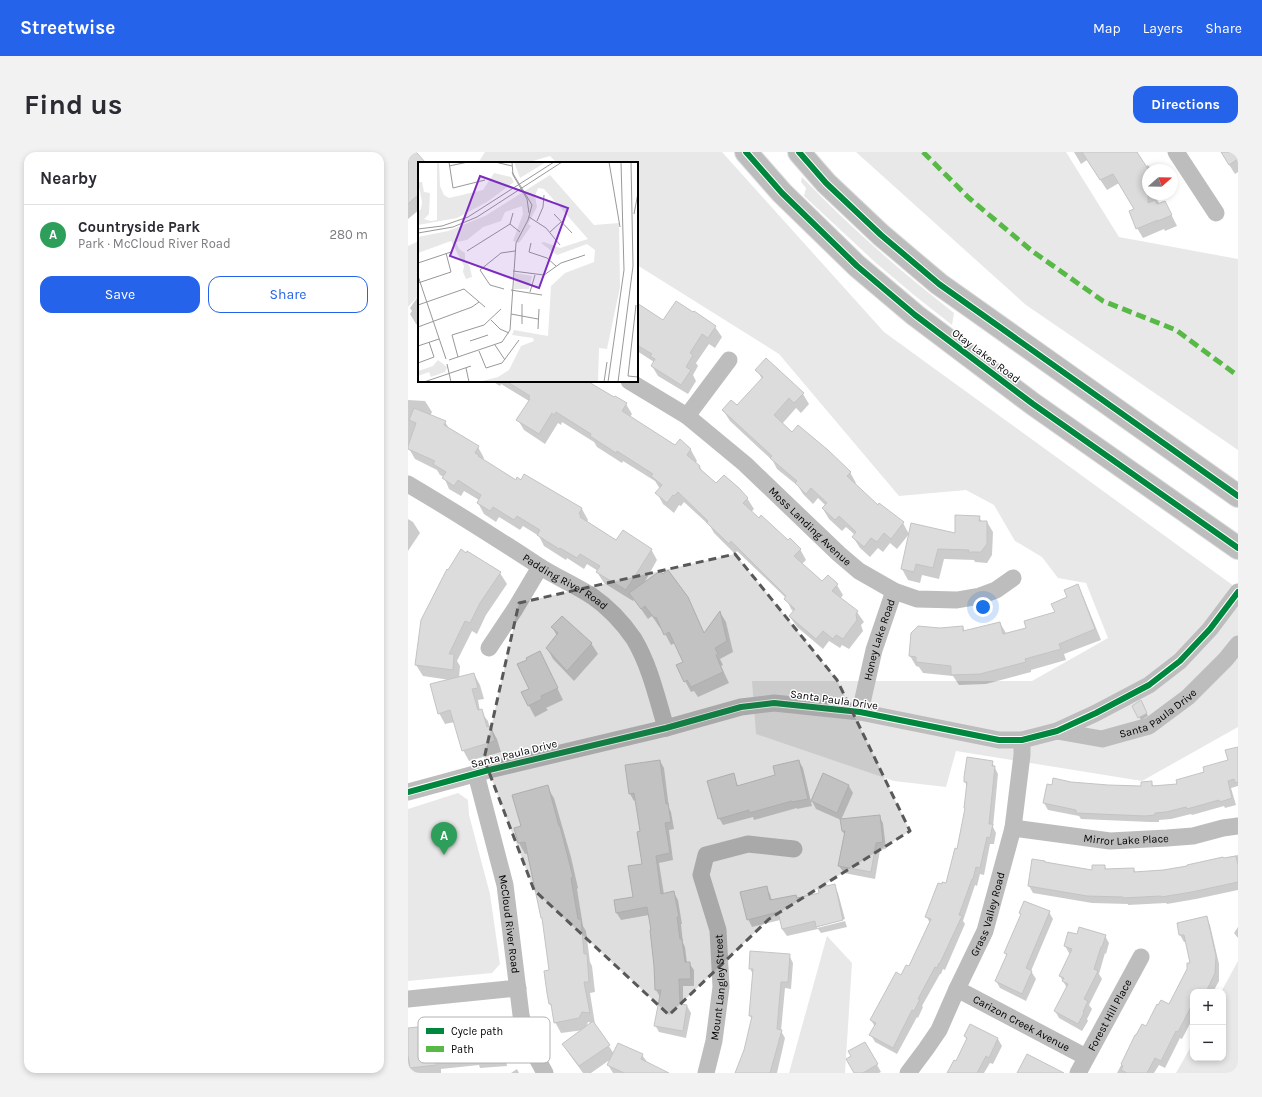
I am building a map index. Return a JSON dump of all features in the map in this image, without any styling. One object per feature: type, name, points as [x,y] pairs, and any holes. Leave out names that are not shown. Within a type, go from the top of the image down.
[{"type":"main road","name":"Otay Lakes Road","points":[[746,152],[782,193],[857,266],[916,315],[1033,404],[1238,548]]},
{"type":"main road","points":[[799,152],[826,183],[881,235],[939,284],[1238,496]]},
{"type":"street","points":[[1176,152],[1216,213]]},
{"type":"street","points":[[687,416],[729,360]]},
{"type":"street","name":"Moss Landing Avenue","points":[[631,382],[687,416],[745,464],[839,554],[859,571],[894,591],[917,599],[957,600],[980,596],[996,590],[1013,578]]},
{"type":"street","name":"Padding River Road","points":[[408,484],[519,552],[540,567],[593,597],[614,615],[625,626],[634,639],[645,663],[666,728]]},
{"type":"street","points":[[489,648],[515,609],[540,567]]},
{"type":"street","name":"Honey Lake Road","points":[[860,712],[874,650],[894,591]]},
{"type":"street","name":"Santa Paula Drive","points":[[408,792],[666,728],[741,707],[774,703],[860,712],[999,740],[1022,740],[1057,731],[1096,713],[1148,685],[1180,660],[1210,629],[1238,592]]},
{"type":"street","name":"Santa Paula Drive","points":[[1057,731],[1102,739],[1149,726],[1188,697],[1226,659],[1238,644]]},
{"type":"street","name":"Grass Valley Road","points":[[908,1073],[939,1030],[957,989],[986,931],[1013,828],[1021,762],[1022,740]]},
{"type":"street","name":"McCloud River Road","points":[[476,774],[505,885],[521,1017]]},
{"type":"street","name":"Mirror Lake Place","points":[[1013,828],[1110,841],[1193,836],[1223,828],[1238,826]]},
{"type":"street","name":"Mount Langley Street","points":[[706,1073],[714,1041],[721,987],[718,930],[700,874],[706,855],[748,844],[794,849]]},
{"type":"street","name":"Forest Hill Place","points":[[1078,1073],[1141,957]]},
{"type":"street","points":[[408,999],[518,988]]},
{"type":"street","name":"Carizon Creek Avenue","points":[[957,989],[1086,1057]]},
{"type":"street","name":"McCloud River Road","points":[[539,1063],[544,1073]]},
{"type":"highlighted area","points":[[735,554],[837,680],[910,831],[769,919],[669,1015],[534,890],[484,759],[519,603]]},
{"type":"shaded area","points":[[485,152],[722,152],[884,332],[1238,589],[1238,727],[1142,781],[956,751],[946,787],[894,781],[756,734],[752,681],[1032,681],[1108,638],[1086,583],[1058,578],[1042,557],[1015,541],[994,505],[966,490],[899,496],[779,354],[638,266],[638,162],[556,162],[550,156],[529,162],[479,162]]},
{"type":"shaded area","points":[[856,152],[1066,152],[1119,237],[1238,259],[1238,450],[1026,305]]},
{"type":"shaded area","points":[[802,177],[875,248],[954,313],[952,325],[876,263],[804,196],[806,188],[801,182]]},
{"type":"shaded area","points":[[418,241],[418,296],[408,307],[408,246]]},
{"type":"shaded area","points":[[458,793],[468,800],[469,815],[490,894],[500,964],[492,973],[408,981],[408,809]]},
{"type":"shaded area","points":[[827,936],[852,963],[845,1073],[789,1073]]},
{"type":"shaded area","points":[[1238,961],[1238,1073],[1176,1073],[1190,1048],[1190,1061],[1226,1061],[1226,989],[1223,989]]},
{"type":"building","points":[[408,152],[416,152],[425,162],[418,162],[418,195],[408,204]]},
{"type":"building","points":[[1082,152],[1137,152],[1145,164],[1142,164],[1142,200],[1148,200],[1148,203],[1155,200],[1157,204],[1165,201],[1172,215],[1136,229],[1129,211],[1134,209],[1113,174],[1100,180]]},
{"type":"building","points":[[1221,152],[1238,152],[1238,159],[1229,165]]},
{"type":"building","points":[[676,301],[716,326],[708,338],[702,334],[690,353],[693,355],[686,367],[691,370],[681,385],[651,366],[655,359],[650,356],[652,354],[638,346],[638,304],[663,320]]},
{"type":"building","points":[[766,358],[804,393],[794,403],[789,398],[774,415],[792,432],[798,425],[851,472],[847,476],[878,505],[879,503],[904,522],[891,539],[884,533],[877,542],[871,538],[864,547],[852,537],[856,532],[839,516],[835,520],[822,508],[827,503],[811,488],[806,494],[795,483],[797,481],[770,458],[772,456],[722,410],[731,400],[737,405],[763,377],[755,370]]},
{"type":"building","points":[[508,382],[589,382],[627,403],[622,411],[675,445],[680,439],[691,449],[687,455],[700,466],[699,468],[716,483],[724,475],[748,498],[743,503],[759,518],[761,515],[788,540],[790,538],[801,549],[794,556],[822,581],[828,575],[838,584],[832,591],[858,611],[856,614],[857,620],[843,639],[836,635],[833,639],[823,631],[816,639],[789,616],[795,609],[784,599],[786,596],[731,541],[729,544],[706,522],[708,521],[678,492],[674,496],[673,495],[667,503],[655,493],[662,485],[651,476],[653,474],[617,451],[616,453],[590,436],[591,434],[556,412],[554,415],[552,413],[539,434],[516,420],[530,399],[528,398],[530,396]]},
{"type":"building","points":[[414,408],[446,421],[444,425],[479,446],[475,453],[479,455],[478,456],[516,480],[517,477],[521,480],[524,474],[582,508],[579,514],[581,515],[580,517],[616,540],[623,530],[652,549],[626,590],[596,572],[600,566],[580,554],[577,558],[560,548],[559,549],[537,535],[540,530],[517,516],[514,520],[493,507],[490,511],[477,503],[481,495],[458,480],[454,486],[442,478],[446,472],[433,464],[435,461],[408,449],[416,423],[409,420]]},
{"type":"building","points":[[955,515],[980,516],[979,521],[987,521],[987,544],[981,552],[938,549],[933,568],[916,564],[914,572],[901,569],[911,523],[955,533]]},
{"type":"building","points":[[461,549],[466,553],[467,551],[501,572],[480,603],[470,623],[465,621],[449,654],[454,654],[453,670],[415,665],[421,620],[447,569],[448,570]]},
{"type":"building","points":[[668,570],[688,597],[704,633],[720,611],[727,641],[715,648],[718,654],[716,655],[723,672],[691,687],[687,680],[684,682],[676,665],[683,662],[669,632],[664,635],[656,617],[654,618],[645,606],[641,609],[629,593],[660,571],[663,574]]},
{"type":"building","points":[[1078,584],[1095,629],[1059,644],[1061,649],[1025,659],[1026,662],[980,674],[951,675],[951,666],[916,662],[916,657],[909,656],[911,633],[918,626],[940,628],[963,626],[963,631],[1000,622],[1003,634],[1026,628],[1024,621],[1055,612],[1051,604],[1067,597],[1064,590]]},
{"type":"building","points":[[562,616],[592,643],[567,671],[546,648],[558,633],[551,627]]},
{"type":"building","points":[[540,651],[558,688],[541,696],[542,699],[528,706],[521,692],[529,689],[517,664],[527,660],[526,658]]},
{"type":"building","points":[[474,673],[478,688],[472,689],[478,710],[482,709],[487,727],[491,726],[495,741],[462,751],[450,710],[438,714],[430,684]]},
{"type":"building","points":[[1141,700],[1147,713],[1138,718],[1132,706]]},
{"type":"building","points":[[1238,747],[1238,782],[1235,783],[1234,779],[1228,781],[1232,798],[1220,802],[1219,800],[1187,809],[1186,807],[1145,816],[1076,813],[1076,810],[1043,803],[1047,784],[1052,785],[1053,778],[1071,782],[1108,785],[1141,786],[1141,782],[1152,781],[1152,786],[1177,784],[1176,780],[1204,772],[1203,767],[1228,760],[1225,750]]},
{"type":"building","points":[[967,757],[993,761],[992,766],[995,766],[989,824],[993,824],[990,838],[987,837],[980,868],[976,867],[959,915],[962,916],[940,963],[937,968],[935,967],[918,999],[920,999],[914,1011],[912,1010],[893,1048],[869,1035],[876,1023],[870,1020],[896,972],[901,975],[906,965],[909,966],[931,919],[925,917],[938,883],[946,883],[955,848],[957,849],[965,808],[967,782],[964,782],[964,777]]},
{"type":"building","points":[[660,760],[666,804],[668,803],[671,822],[665,823],[670,853],[656,856],[661,894],[674,891],[679,917],[677,917],[680,939],[682,939],[685,962],[690,962],[691,979],[679,979],[680,1004],[687,1005],[683,1031],[654,1026],[661,990],[655,990],[651,930],[647,907],[616,913],[614,900],[633,897],[628,866],[642,864],[637,832],[640,831],[634,793],[629,794],[625,765]]},
{"type":"building","points":[[799,760],[808,799],[792,801],[749,813],[749,810],[718,819],[707,781],[734,773],[737,786],[775,775],[773,766]]},
{"type":"building","points":[[823,773],[849,785],[837,813],[811,801]]},
{"type":"building","points":[[548,785],[573,877],[571,878],[578,919],[581,919],[584,954],[587,954],[589,982],[584,982],[590,1013],[582,1012],[579,1018],[554,1023],[551,1004],[549,1004],[544,971],[549,970],[542,918],[525,842],[518,843],[514,828],[521,826],[512,795]]},
{"type":"building","points":[[880,815],[883,842],[876,843],[871,872],[838,866],[845,831],[842,831],[840,819]]},
{"type":"building","points":[[1236,856],[1238,865],[1238,882],[1161,897],[1123,898],[1087,896],[1028,886],[1032,859],[1092,870],[1092,865],[1105,865],[1105,869],[1134,868],[1134,872],[1163,870],[1223,857]]},
{"type":"building","points":[[835,884],[843,920],[816,927],[815,921],[782,929],[778,912],[747,920],[740,892],[767,886],[770,900],[796,895],[797,898],[819,893],[818,888]]},
{"type":"building","points":[[1024,901],[1050,911],[1026,968],[1032,971],[1022,994],[995,981],[1007,954],[1004,953],[1021,914],[1019,913]]},
{"type":"building","points":[[1207,916],[1216,956],[1215,973],[1207,989],[1190,989],[1190,1009],[1178,1032],[1176,1031],[1161,1061],[1155,1058],[1147,1073],[1127,1073],[1121,1070],[1123,1066],[1121,1064],[1135,1035],[1142,1024],[1146,1026],[1157,1004],[1158,1005],[1161,1000],[1169,1004],[1187,969],[1187,963],[1190,963],[1184,935],[1179,935],[1177,923]]},
{"type":"building","points":[[1079,927],[1106,935],[1094,969],[1098,971],[1084,999],[1088,1001],[1078,1024],[1054,1011],[1068,984],[1062,981],[1064,978],[1059,976],[1072,949],[1064,946],[1068,932],[1077,934]]},
{"type":"building","points":[[750,951],[790,954],[788,982],[781,982],[777,1029],[782,1030],[770,1073],[735,1073],[744,1050],[752,1016],[749,1016],[753,969],[749,969]]},
{"type":"building","points":[[593,1021],[610,1045],[579,1066],[562,1044]]},
{"type":"building","points":[[970,1024],[998,1038],[989,1058],[986,1056],[977,1073],[947,1073],[954,1060],[956,1061],[967,1038],[964,1036]]},
{"type":"building","points":[[418,1027],[418,1063],[436,1063],[436,1065],[410,1068],[408,1055],[408,1028]]},
{"type":"building","points":[[865,1042],[878,1064],[863,1073],[854,1073],[846,1059],[851,1056],[848,1051]]},
{"type":"building","points":[[618,1043],[643,1054],[641,1059],[669,1073],[624,1073],[607,1065]]},
{"type":"building","points":[[1027,1054],[1064,1073],[1017,1073]]},
{"type":"marked path","points":[[923,152],[969,198],[1032,251],[1103,301],[1176,330],[1238,376]]},
{"type":"cycle path","points":[[746,152],[782,193],[857,266],[915,315],[1033,404],[1238,548]]},
{"type":"cycle path","points":[[799,152],[826,183],[881,235],[939,284],[1238,496]]},
{"type":"cycle path","points":[[408,792],[489,770],[666,728],[741,707],[774,703],[860,712],[999,740],[1022,740],[1057,731],[1096,713],[1149,685],[1180,661],[1210,629],[1238,592]]},
{"type":"place","name":"Countryside Park","points":[[444,855]]}]
